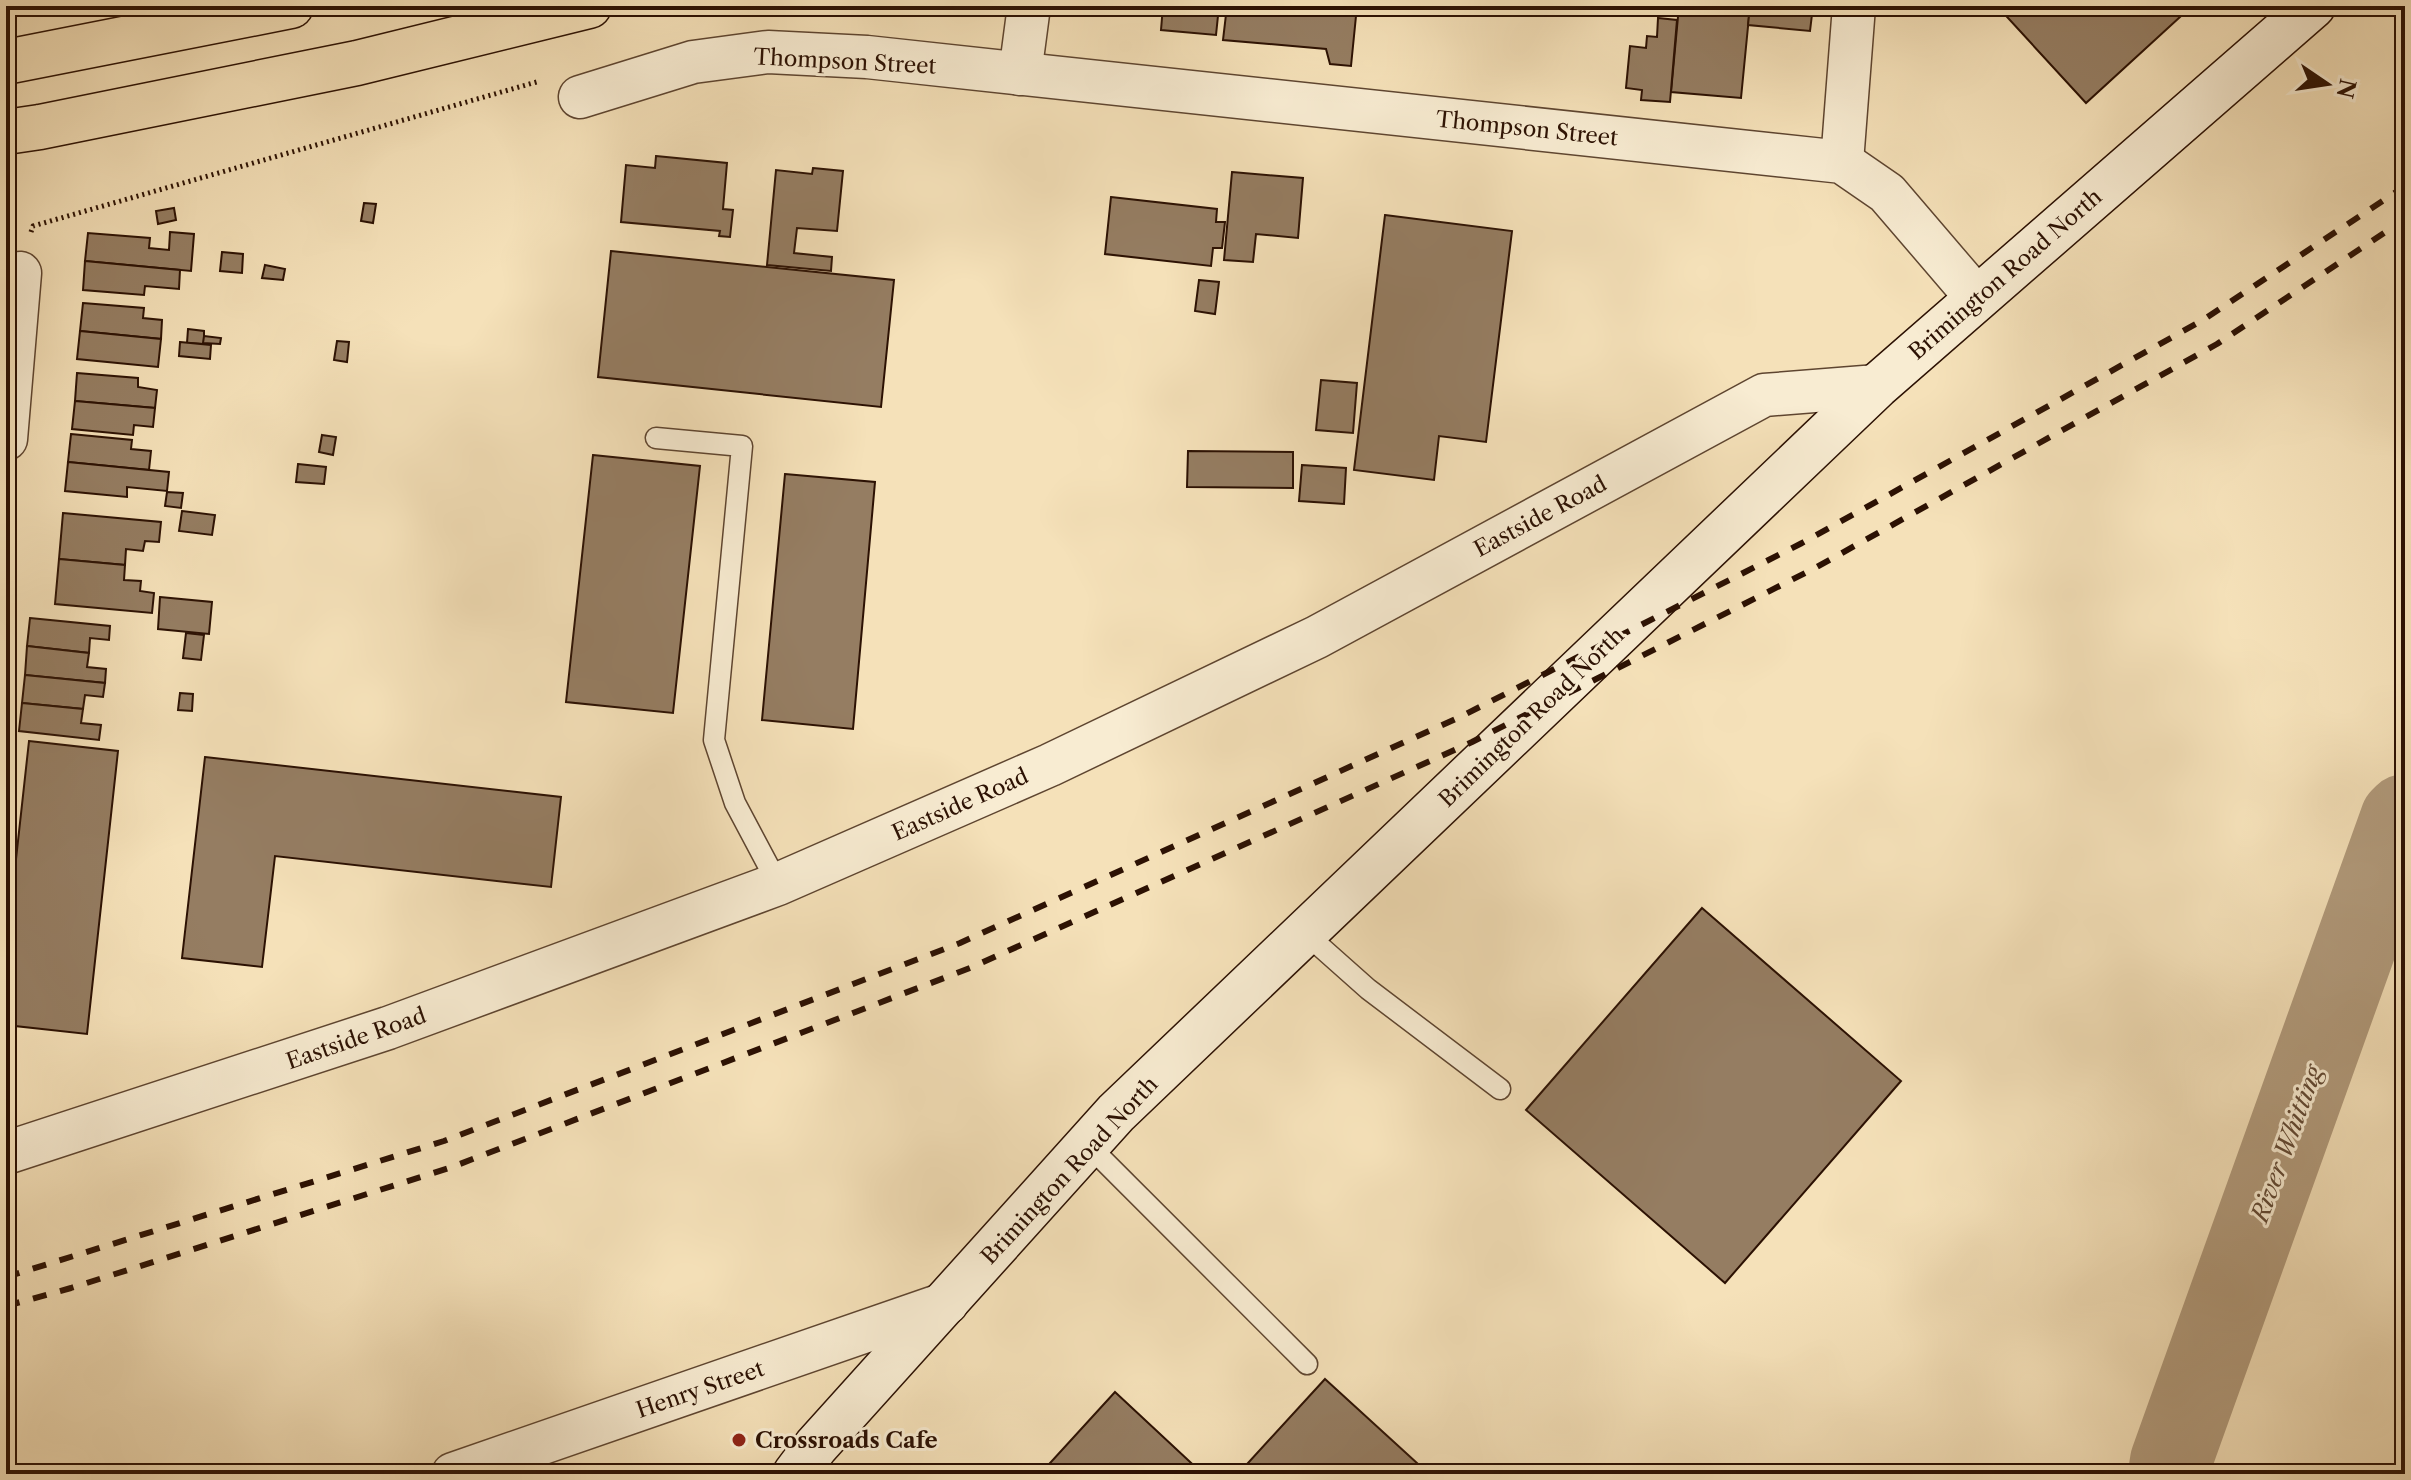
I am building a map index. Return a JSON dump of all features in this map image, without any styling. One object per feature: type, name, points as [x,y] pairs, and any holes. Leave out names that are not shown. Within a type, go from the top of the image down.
[{"type":"highway","points":[[6,62],[291,6]]},
{"type":"highway","points":[[6,132],[357,63],[589,6]]},
{"type":"main road","name":"Brimington Road North","points":[[795,1474],[816,1446],[1116,1113],[1877,386],[2313,6]]},
{"type":"street","points":[[1020,74],[1029,6]]},
{"type":"street","points":[[1842,162],[1854,6]]},
{"type":"street","name":"Thompson Street","points":[[597,91],[693,62],[768,52],[867,57],[1842,162],[1887,193],[1977,298]]},
{"type":"street","points":[[6,439],[20,273]]},
{"type":"street","name":"Eastside Road","points":[[6,1153],[388,1028],[778,884],[1050,765],[1317,637],[1764,395],[1877,386]]},
{"type":"street","name":"Henry Street","points":[[453,1474],[947,1303]]},
{"type":"lane","points":[[656,438],[742,446],[714,740],[735,803],[778,884]]},
{"type":"lane","points":[[1305,933],[1368,989],[1500,1089]]},
{"type":"lane","points":[[1088,1145],[1307,1364]]},
{"type":"path","points":[[20,273],[33,226],[569,72],[597,91]]},
{"type":"building","points":[[1163,6],[1219,6],[1216,35],[1161,30]]},
{"type":"building","points":[[1227,6],[1357,6],[1351,66],[1330,64],[1326,49],[1223,40]]},
{"type":"building","points":[[1679,6],[1750,6],[1741,98],[1671,92]]},
{"type":"building","points":[[1750,6],[1813,6],[1810,31],[1748,25]]},
{"type":"building","points":[[1997,6],[2192,6],[2086,103]]},
{"type":"building","points":[[1658,18],[1677,20],[1670,102],[1641,100],[1642,90],[1626,88],[1630,46],[1646,48],[1647,36],[1657,37]]},
{"type":"building","points":[[656,156],[727,163],[723,209],[733,210],[730,237],[719,236],[720,231],[621,222],[626,165],[655,168]]},
{"type":"building","points":[[813,168],[843,171],[837,231],[797,228],[794,253],[832,257],[831,271],[767,265],[776,170],[812,174]]},
{"type":"building","points":[[1232,172],[1303,178],[1298,238],[1256,234],[1253,262],[1224,260]]},
{"type":"building","points":[[1111,197],[1217,209],[1216,222],[1225,222],[1222,248],[1213,248],[1211,266],[1105,254]]},
{"type":"building","points":[[364,203],[376,204],[373,223],[361,221]]},
{"type":"building","points":[[174,208],[176,220],[158,224],[156,211]]},
{"type":"building","points":[[1385,215],[1512,231],[1486,442],[1439,436],[1434,480],[1354,470]]},
{"type":"building","points":[[170,232],[194,234],[191,271],[85,261],[88,233],[150,238],[149,248],[169,250]]},
{"type":"building","points":[[611,251],[894,280],[881,407],[598,377]]},
{"type":"building","points":[[222,252],[243,254],[242,273],[220,271]]},
{"type":"building","points":[[85,261],[180,270],[179,289],[145,286],[144,295],[83,290]]},
{"type":"building","points":[[265,265],[285,269],[283,280],[262,278]]},
{"type":"building","points":[[1199,280],[1219,282],[1215,314],[1195,311]]},
{"type":"building","points":[[83,303],[144,308],[143,318],[162,320],[161,339],[80,331]]},
{"type":"building","points":[[188,329],[204,331],[204,344],[187,343]]},
{"type":"building","points":[[80,331],[161,339],[158,367],[77,359]]},
{"type":"building","points":[[204,336],[221,338],[220,344],[203,343]]},
{"type":"building","points":[[337,341],[349,342],[347,362],[334,360]]},
{"type":"building","points":[[180,342],[211,345],[210,359],[179,356]]},
{"type":"building","points":[[77,373],[138,378],[138,387],[157,390],[155,408],[75,401]]},
{"type":"building","points":[[1321,380],[1357,383],[1353,433],[1316,430]]},
{"type":"building","points":[[75,401],[155,408],[153,427],[134,425],[133,435],[72,429]]},
{"type":"building","points":[[71,434],[132,440],[131,449],[151,451],[149,470],[68,462]]},
{"type":"building","points":[[322,435],[336,437],[333,455],[319,452]]},
{"type":"building","points":[[1188,451],[1293,452],[1293,488],[1187,487]]},
{"type":"building","points":[[593,455],[700,466],[673,713],[566,702]]},
{"type":"building","points":[[68,462],[169,472],[167,491],[127,487],[127,497],[65,491]]},
{"type":"building","points":[[298,464],[326,467],[324,484],[296,482]]},
{"type":"building","points":[[1302,465],[1346,468],[1344,504],[1299,501]]},
{"type":"building","points":[[785,474],[875,482],[853,729],[762,720]]},
{"type":"building","points":[[167,492],[183,493],[181,508],[165,506]]},
{"type":"building","points":[[182,511],[215,515],[212,535],[179,531]]},
{"type":"building","points":[[63,513],[161,522],[159,542],[145,541],[143,551],[126,549],[125,565],[59,559]]},
{"type":"building","points":[[59,559],[125,565],[124,580],[141,581],[140,591],[154,593],[152,613],[55,604]]},
{"type":"building","points":[[160,597],[212,602],[209,634],[158,629]]},
{"type":"building","points":[[30,618],[110,626],[109,640],[90,638],[89,653],[27,646]]},
{"type":"building","points":[[186,633],[204,635],[201,660],[183,658]]},
{"type":"building","points":[[27,646],[89,653],[87,667],[106,669],[105,683],[25,675]]},
{"type":"building","points":[[25,675],[105,683],[103,697],[85,695],[83,709],[22,703]]},
{"type":"building","points":[[180,693],[193,694],[192,711],[178,710]]},
{"type":"building","points":[[22,703],[83,709],[81,723],[101,725],[99,740],[19,731]]},
{"type":"building","points":[[29,741],[118,751],[87,1034],[6,1025],[6,950]]},
{"type":"building","points":[[205,757],[561,797],[551,887],[275,856],[262,967],[182,958]]},
{"type":"building","points":[[1702,908],[1901,1081],[1725,1283],[1526,1110]]},
{"type":"building","points":[[1325,1379],[1429,1474],[1259,1474],[1248,1463]]},
{"type":"building","points":[[1115,1392],[1203,1474],[1040,1474]]},
{"type":"waterway","name":"River Whitting","points":[[2169,1474],[2171,1461],[2405,815]]},
{"type":"railway","points":[[6,1277],[444,1141],[960,943],[1460,717],[1802,543],[2203,320],[2405,186]]},
{"type":"railway","points":[[6,1306],[452,1167],[970,968],[1472,742],[1815,568],[2217,344],[2405,219]]},
{"type":"place","name":"Crossroads Cafe","points":[[739,1440]]}]
